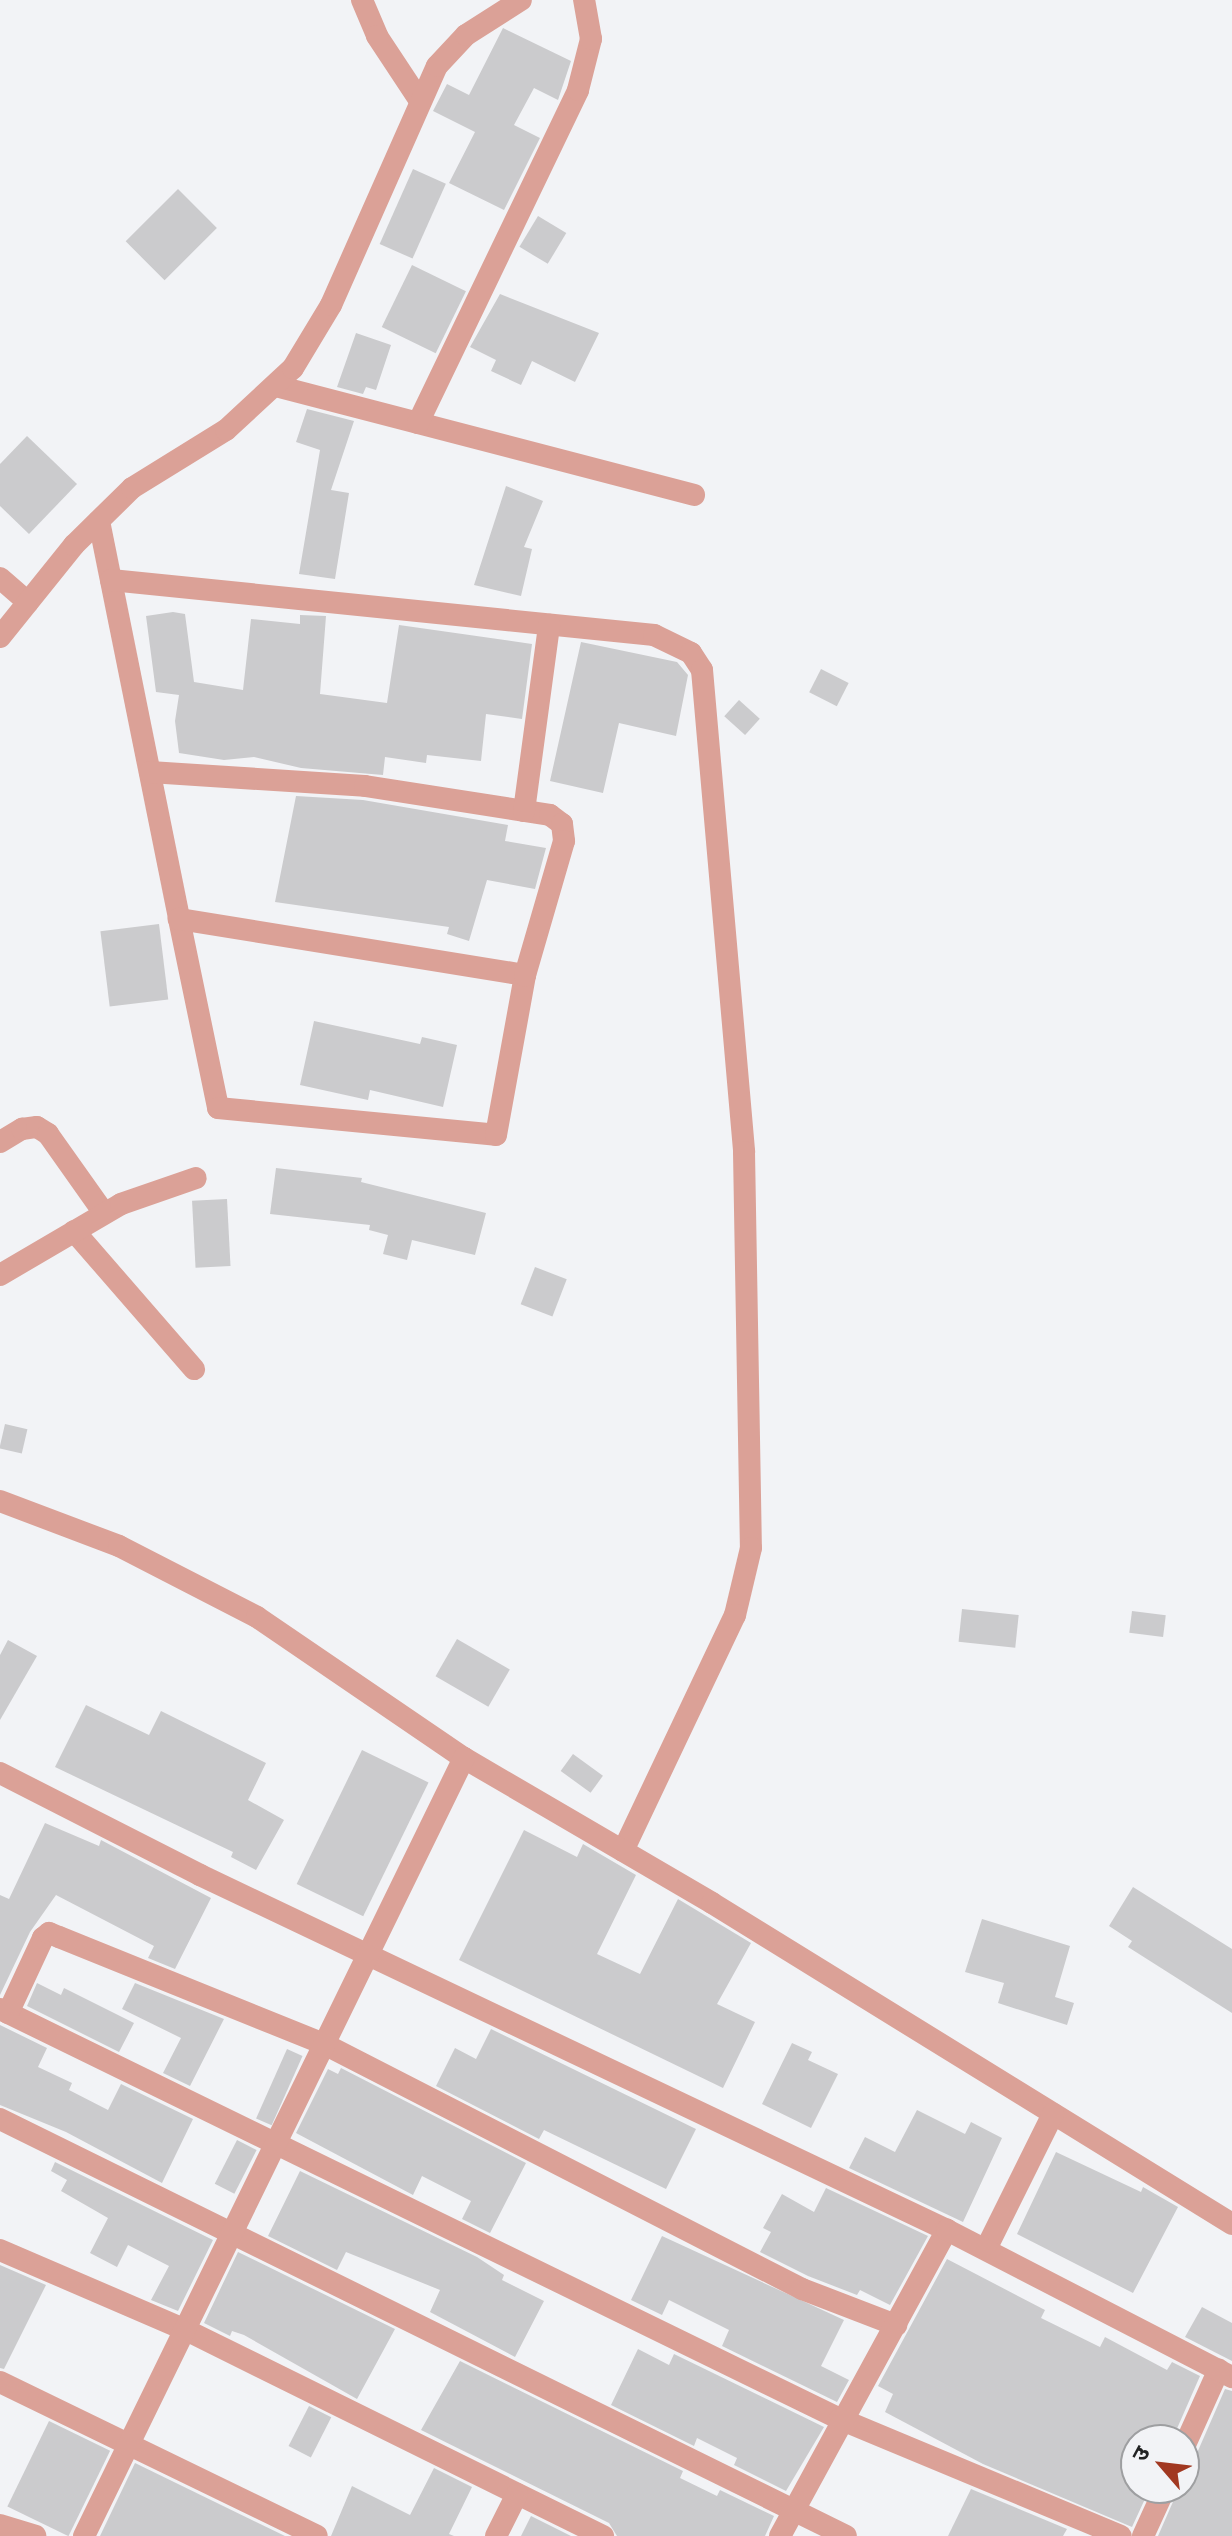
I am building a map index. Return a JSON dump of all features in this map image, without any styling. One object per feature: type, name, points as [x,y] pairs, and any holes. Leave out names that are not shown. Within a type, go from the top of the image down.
[{"type":"street","points":[[362,0],[377,36],[418,98]]},
{"type":"street","points":[[0,637],[99,521],[132,488],[226,430],[276,386],[331,305],[418,98],[437,66],[466,35],[521,0]]},
{"type":"street","points":[[418,423],[578,90],[591,39],[584,0]]},
{"type":"street","points":[[276,386],[694,495]]},
{"type":"street","points":[[99,521],[218,1108],[496,1135],[525,975],[564,841],[562,824],[550,815],[365,786],[150,772]]},
{"type":"street","points":[[0,578],[28,602]]},
{"type":"street","points":[[111,580],[654,635],[691,653],[702,670],[744,1152],[751,1548],[745,1583],[623,1851]]},
{"type":"street","points":[[524,811],[549,625]]},
{"type":"street","points":[[179,919],[525,975]]},
{"type":"street","points":[[0,1142],[22,1129],[37,1127],[48,1134],[104,1213]]},
{"type":"street","points":[[0,1275],[104,1213],[196,1178]]},
{"type":"street","points":[[74,1231],[194,1369]]},
{"type":"street","points":[[0,1501],[119,1546],[257,1617],[464,1758],[623,1851],[1232,2224]]},
{"type":"street","points":[[84,2536],[188,2331],[464,1758]]},
{"type":"street","points":[[0,1773],[369,1955],[986,2249],[1226,2373],[1197,2424]]},
{"type":"street","points":[[896,2325],[802,2289],[326,2045],[49,1933],[4,2011],[277,2147],[840,2419],[1121,2536]]},
{"type":"street","points":[[986,2249],[1053,2114]]},
{"type":"street","points":[[0,2119],[236,2232],[846,2536]]},
{"type":"street","points":[[780,2536],[840,2419],[896,2325],[947,2230]]},
{"type":"street","points":[[0,2250],[188,2331],[603,2536]]},
{"type":"street","points":[[0,2382],[317,2536]]},
{"type":"street","points":[[496,2536],[517,2494]]},
{"type":"street","points":[[1143,2536],[1158,2504]]},
{"type":"street","points":[[0,2525],[35,2536]]},
{"type":"building","points":[[503,28],[571,61],[558,100],[534,88],[514,125],[540,138],[504,210],[449,183],[475,132],[433,111],[447,84],[469,95]]},
{"type":"building","points":[[413,169],[446,184],[413,259],[380,244]]},
{"type":"building","points":[[178,189],[217,228],[165,280],[126,241]]},
{"type":"building","points":[[538,216],[566,233],[548,264],[519,247]]},
{"type":"building","points":[[412,265],[466,291],[436,353],[382,327]]},
{"type":"building","points":[[500,294],[599,333],[575,382],[532,361],[521,385],[491,371],[496,360],[470,347]]},
{"type":"building","points":[[356,333],[391,345],[376,390],[366,387],[363,394],[337,387]]},
{"type":"building","points":[[307,409],[354,421],[331,490],[349,493],[335,579],[299,574],[320,450],[296,442]]},
{"type":"building","points":[[27,436],[77,484],[29,534],[0,506],[0,464]]},
{"type":"building","points":[[506,486],[543,501],[524,547],[532,549],[521,596],[474,585]]},
{"type":"building","points":[[173,612],[185,614],[194,682],[243,690],[251,619],[300,624],[300,615],[326,616],[320,694],[387,703],[399,625],[532,644],[522,719],[486,714],[481,761],[427,755],[426,763],[385,757],[383,775],[301,768],[254,757],[224,760],[179,753],[175,721],[179,695],[156,692],[146,616]]},
{"type":"building","points":[[581,642],[677,662],[688,675],[676,736],[619,723],[603,793],[550,781]]},
{"type":"building","points":[[821,669],[849,683],[837,706],[809,692]]},
{"type":"building","points":[[739,700],[760,719],[745,735],[724,716]]},
{"type":"building","points":[[296,796],[363,800],[508,825],[505,841],[546,848],[535,889],[487,880],[469,941],[447,934],[449,927],[275,902]]},
{"type":"building","points":[[159,924],[168,999],[110,1007],[100,931]]},
{"type":"building","points":[[314,1021],[420,1044],[422,1037],[457,1045],[443,1107],[370,1090],[368,1100],[300,1085]]},
{"type":"building","points":[[276,1168],[362,1178],[361,1182],[486,1213],[475,1255],[412,1240],[407,1260],[383,1254],[388,1235],[369,1230],[370,1225],[270,1214]]},
{"type":"building","points":[[227,1199],[231,1266],[196,1268],[192,1201]]},
{"type":"building","points":[[535,1267],[567,1279],[552,1317],[521,1304]]},
{"type":"building","points":[[5,1424],[27,1429],[22,1454],[0,1449]]},
{"type":"building","points":[[962,1609],[1019,1615],[1015,1648],[959,1642]]},
{"type":"building","points":[[1132,1611],[1166,1615],[1163,1637],[1129,1633]]},
{"type":"building","points":[[457,1639],[510,1670],[488,1707],[436,1676]]},
{"type":"building","points":[[8,1640],[37,1656],[0,1720],[0,1655]]},
{"type":"building","points":[[86,1705],[149,1735],[161,1711],[266,1763],[248,1800],[284,1820],[256,1870],[231,1857],[233,1852],[55,1767]]},
{"type":"building","points":[[362,1750],[429,1782],[363,1916],[297,1884]]},
{"type":"building","points":[[573,1754],[603,1776],[591,1793],[561,1771]]},
{"type":"building","points":[[45,1823],[99,1846],[101,1840],[211,1898],[175,1969],[148,1958],[154,1946],[56,1895],[30,1932],[0,1995],[0,1895],[9,1899]]},
{"type":"building","points":[[524,1830],[577,1857],[583,1844],[636,1875],[597,1954],[640,1974],[678,1899],[751,1943],[717,2004],[755,2022],[723,2088],[459,1960]]},
{"type":"building","points":[[1133,1887],[1232,1949],[1232,2013],[1128,1947],[1132,1941],[1109,1926]]},
{"type":"building","points":[[982,1919],[1070,1946],[1055,1997],[1074,2003],[1067,2025],[998,2003],[1004,1983],[965,1972]]},
{"type":"building","points":[[37,1983],[61,1995],[64,1988],[134,2023],[119,2052],[27,2006]]},
{"type":"building","points":[[135,1983],[224,2019],[190,2086],[163,2073],[181,2038],[122,2009]]},
{"type":"building","points":[[0,2025],[47,2048],[38,2067],[72,2083],[69,2090],[108,2110],[121,2084],[193,2119],[162,2183],[66,2132],[0,2105]]},
{"type":"building","points":[[491,2029],[696,2129],[666,2189],[544,2130],[539,2139],[436,2086],[455,2048],[476,2059]]},
{"type":"building","points":[[792,2043],[812,2052],[808,2060],[838,2074],[811,2128],[762,2104]]},
{"type":"building","points":[[287,2049],[303,2056],[272,2125],[256,2118]]},
{"type":"building","points":[[341,2068],[526,2163],[490,2233],[462,2219],[471,2201],[422,2176],[413,2195],[296,2133],[328,2069],[338,2074]]},
{"type":"building","points":[[917,2110],[965,2134],[971,2122],[1002,2138],[963,2222],[849,2168],[865,2137],[895,2152]]},
{"type":"building","points":[[237,2140],[257,2150],[234,2194],[215,2184]]},
{"type":"building","points":[[1056,2152],[1141,2192],[1143,2187],[1178,2207],[1133,2293],[1017,2234]]},
{"type":"building","points":[[55,2162],[213,2240],[178,2311],[151,2300],[169,2266],[128,2245],[117,2267],[90,2253],[108,2218],[61,2191],[67,2180],[51,2171]]},
{"type":"building","points":[[300,2171],[477,2257],[504,2275],[502,2280],[544,2301],[515,2357],[430,2312],[440,2290],[346,2252],[337,2270],[268,2236]]},
{"type":"building","points":[[826,2188],[928,2236],[890,2305],[860,2290],[857,2295],[808,2276],[760,2252],[771,2232],[763,2228],[782,2194],[814,2212]]},
{"type":"building","points":[[662,2236],[844,2320],[821,2366],[849,2380],[837,2402],[722,2346],[729,2330],[669,2300],[662,2315],[631,2300]]},
{"type":"building","points":[[238,2252],[395,2329],[357,2399],[244,2335],[232,2331],[230,2336],[204,2323]]},
{"type":"building","points":[[947,2259],[1045,2310],[1041,2318],[1100,2347],[1105,2337],[1167,2370],[1172,2362],[1200,2376],[1179,2424],[1120,2424],[1120,2504],[1143,2504],[1132,2527],[983,2464],[885,2412],[893,2394],[878,2386]]},
{"type":"building","points":[[0,2265],[46,2285],[4,2369],[0,2368]]},
{"type":"building","points":[[1202,2307],[1232,2323],[1232,2361],[1185,2337]]},
{"type":"building","points":[[638,2349],[669,2365],[674,2354],[824,2427],[786,2491],[734,2465],[737,2458],[697,2438],[694,2446],[611,2405]]},
{"type":"building","points":[[460,2361],[683,2471],[680,2478],[717,2496],[720,2490],[774,2516],[765,2536],[617,2536],[609,2523],[421,2430]]},
{"type":"building","points":[[1225,2389],[1232,2391],[1232,2536],[1158,2536],[1172,2504],[1200,2504],[1200,2446]]},
{"type":"building","points":[[309,2406],[331,2417],[311,2457],[289,2446]]},
{"type":"building","points":[[49,2421],[110,2451],[69,2536],[7,2506]]},
{"type":"building","points":[[135,2463],[285,2536],[100,2536]]},
{"type":"building","points":[[434,2468],[472,2487],[449,2534],[454,2536],[331,2536],[352,2486],[410,2515]]},
{"type":"building","points":[[971,2489],[1067,2529],[1063,2536],[948,2536]]},
{"type":"building","points":[[531,2516],[571,2536],[521,2536]]}]
